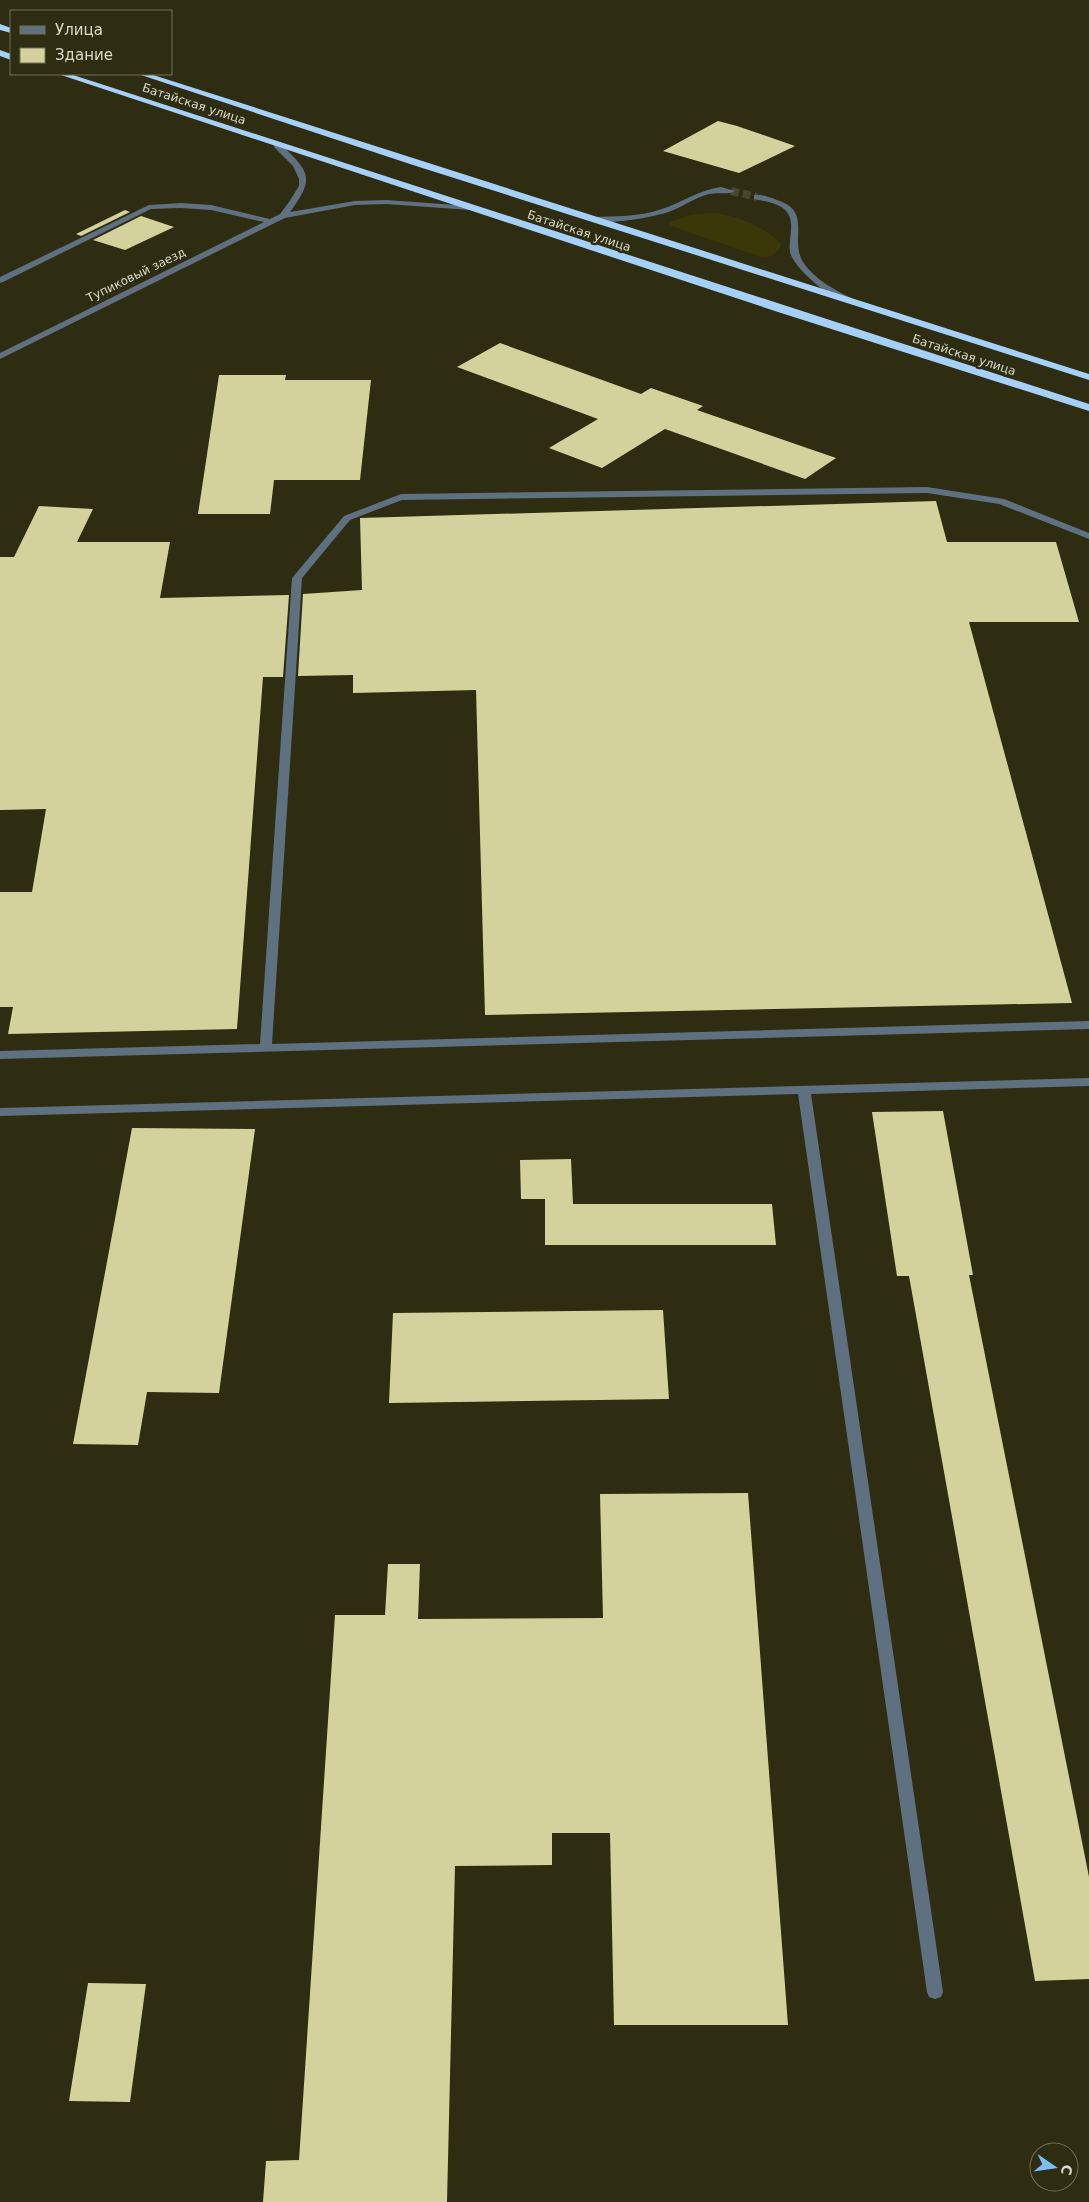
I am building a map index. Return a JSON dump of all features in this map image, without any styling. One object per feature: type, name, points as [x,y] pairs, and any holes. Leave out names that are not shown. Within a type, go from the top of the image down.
[{"type":"highway","name":"Батайская улица","points":[[65,75],[1089,408]]},
{"type":"highway","name":"Батайская улица","points":[[145,75],[1089,377]]},
{"type":"street","points":[[277,145],[298,167],[304,178],[303,188],[283,216]]},
{"type":"street","points":[[592,219],[634,218],[661,212],[715,189],[731,191]]},
{"type":"street","points":[[757,197],[784,204],[793,213],[796,223],[794,252],[811,278],[852,302]]},
{"type":"street","points":[[283,216],[355,203],[386,202],[470,208]]},
{"type":"street","points":[[0,280],[150,206],[176,204],[204,205],[235,210],[271,222]]},
{"type":"street","name":"Тупиковый заезд","points":[[0,356],[283,216]]},
{"type":"street","points":[[266,1048],[297,578],[347,518],[401,496],[927,490],[1000,501],[1089,536]]},
{"type":"street","points":[[0,1055],[1089,1025]]},
{"type":"street","points":[[0,1112],[1089,1082]]},
{"type":"street","points":[[804,1090],[935,1992]]},
{"type":"shaded area","points":[[713,213],[740,219],[759,227],[781,244],[780,249],[771,256],[761,257],[671,226],[670,222],[690,215]]},
{"type":"building","points":[[718,121],[795,146],[739,173],[663,151]]},
{"type":"building","points":[[125,210],[130,212],[81,236],[76,234]]},
{"type":"building","points":[[141,216],[174,227],[125,250],[93,240]]},
{"type":"building","points":[[500,343],[641,394],[651,388],[703,406],[697,410],[836,458],[805,479],[665,429],[602,468],[549,448],[598,419],[457,367]]},
{"type":"building","points":[[219,375],[286,375],[285,380],[371,380],[360,480],[274,480],[270,514],[198,514]]},
{"type":"building","points":[[936,501],[947,542],[1056,542],[1079,622],[969,622],[1072,1003],[485,1015],[476,690],[353,693],[353,675],[298,676],[303,594],[362,590],[360,518]]},
{"type":"building","points":[[39,506],[93,509],[77,542],[170,542],[160,598],[289,595],[283,677],[263,677],[237,1029],[8,1034],[13,1007],[0,1007],[0,892],[32,892],[46,809],[0,810],[0,557],[14,557]]},
{"type":"building","points":[[943,1111],[973,1275],[969,1275],[1089,1877],[1089,1979],[1035,1981],[909,1276],[897,1276],[872,1112]]},
{"type":"building","points":[[132,1128],[255,1129],[219,1393],[147,1392],[138,1445],[73,1444]]},
{"type":"building","points":[[571,1159],[573,1204],[772,1204],[776,1245],[545,1245],[545,1199],[521,1199],[520,1160]]},
{"type":"building","points":[[663,1310],[669,1399],[389,1403],[393,1313]]},
{"type":"building","points":[[748,1493],[788,2025],[614,2025],[610,1833],[552,1833],[552,1865],[455,1866],[447,2202],[263,2202],[266,2161],[299,2160],[335,1615],[385,1615],[388,1564],[420,1564],[418,1619],[603,1618],[600,1494]]},
{"type":"building","points":[[88,1983],[146,1984],[130,2102],[69,2101]]},
{"type":"tunnel","points":[[731,191],[757,197]]}]
